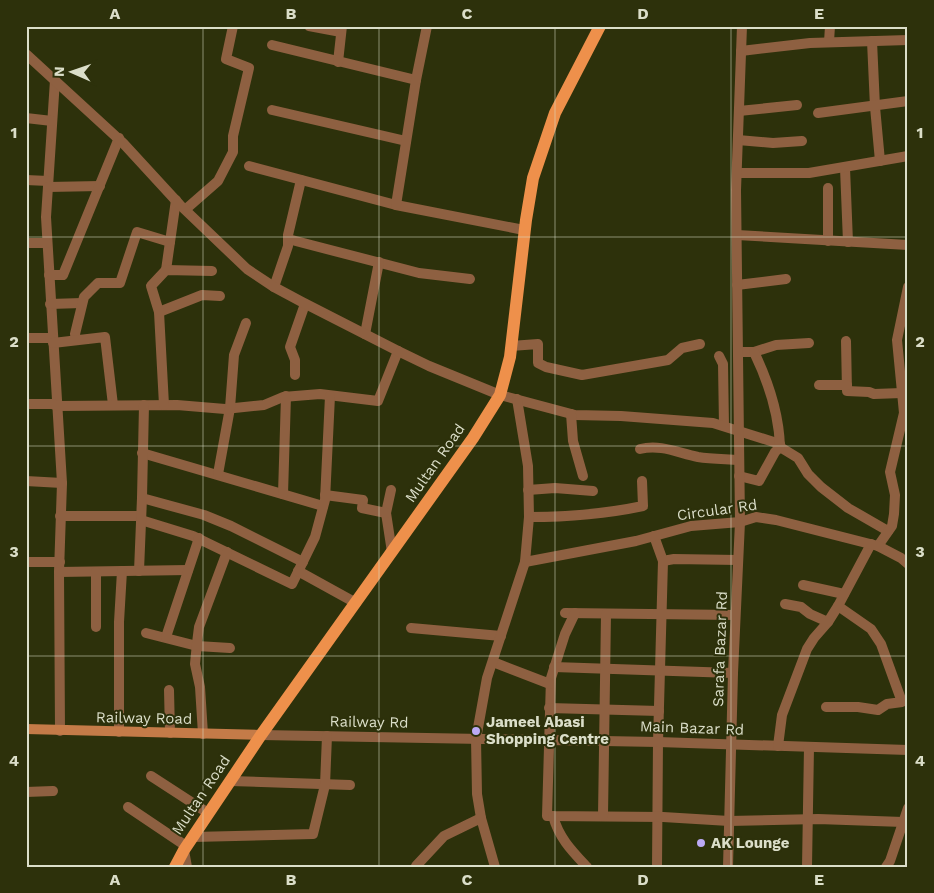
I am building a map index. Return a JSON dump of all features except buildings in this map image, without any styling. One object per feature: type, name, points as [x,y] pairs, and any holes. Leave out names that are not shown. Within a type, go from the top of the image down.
[{"type":"main road","name":"Multan Road","points":[[175,867],[187,844],[261,735],[473,438],[500,395],[511,346],[532,178],[555,113],[600,26]]},
{"type":"main road","name":"Railway Road","points":[[26,729],[261,735]]},
{"type":"street","points":[[186,209],[218,181],[233,152],[233,136],[249,68],[226,59],[233,26]]},
{"type":"street","points":[[309,26],[342,29],[338,62]]},
{"type":"street","points":[[396,204],[426,26]]},
{"type":"street","name":"Sarafa Bazar Rd","points":[[728,867],[735,615],[740,522],[737,172],[742,26]]},
{"type":"street","points":[[829,42],[830,26]]},
{"type":"street","points":[[741,51],[829,42],[908,40]]},
{"type":"street","points":[[872,41],[874,106],[880,161]]},
{"type":"street","points":[[272,45],[416,80]]},
{"type":"street","points":[[26,54],[119,138],[176,200],[247,269],[274,287],[429,366],[500,395],[571,414],[704,422],[738,430],[780,446],[798,458],[808,474],[821,488],[848,508],[888,531]]},
{"type":"street","points":[[55,80],[46,217],[62,483],[60,516],[60,731]]},
{"type":"street","points":[[818,114],[908,101]]},
{"type":"street","points":[[739,111],[797,106]]},
{"type":"street","points":[[272,110],[406,141]]},
{"type":"street","points":[[26,118],[52,121]]},
{"type":"street","points":[[49,275],[63,275],[119,138]]},
{"type":"street","points":[[738,140],[773,143],[802,141]]},
{"type":"street","points":[[737,172],[809,173],[908,156]]},
{"type":"street","points":[[249,166],[396,204],[524,230]]},
{"type":"street","points":[[845,168],[848,242]]},
{"type":"street","points":[[26,180],[48,184],[100,186]]},
{"type":"street","points":[[274,287],[288,246],[301,180]]},
{"type":"street","points":[[828,188],[828,241]]},
{"type":"street","points":[[164,405],[159,312],[152,286],[166,270],[176,200]]},
{"type":"street","points":[[76,340],[75,334],[84,297],[98,283],[120,283],[137,232],[170,242]]},
{"type":"street","points":[[737,235],[908,245]]},
{"type":"street","points":[[288,239],[419,273],[470,279]]},
{"type":"street","points":[[26,243],[47,244]]},
{"type":"street","points":[[365,334],[378,262]]},
{"type":"street","points":[[166,270],[212,271]]},
{"type":"street","points":[[737,285],[786,278]]},
{"type":"street","points":[[778,746],[782,715],[797,672],[814,638],[828,622],[874,545],[892,526],[894,496],[890,472],[905,420],[897,340],[908,287]]},
{"type":"street","points":[[159,312],[202,295],[220,296]]},
{"type":"street","points":[[50,304],[82,303]]},
{"type":"street","points":[[295,375],[295,360],[290,347],[305,304]]},
{"type":"street","points":[[218,474],[230,408],[234,355],[246,322]]},
{"type":"street","points":[[26,338],[53,341],[106,337],[113,404]]},
{"type":"street","points":[[846,341],[847,391],[874,394],[902,393]]},
{"type":"street","points":[[738,352],[754,352],[776,345],[809,343]]},
{"type":"street","points":[[511,346],[538,344],[538,363],[546,367],[582,375],[668,360],[682,348],[700,344]]},
{"type":"street","points":[[26,404],[52,404],[58,406],[164,405],[230,408],[264,405],[286,396],[320,394],[378,401],[398,351]]},
{"type":"street","points":[[739,476],[759,481],[780,446],[777,413],[767,378],[754,352]]},
{"type":"street","points":[[719,356],[723,364],[724,426]]},
{"type":"street","points":[[819,385],[847,385]]},
{"type":"street","points":[[283,494],[286,396]]},
{"type":"street","points":[[60,516],[141,518],[199,538],[292,584],[315,537],[323,506],[330,396]]},
{"type":"street","points":[[495,867],[480,818],[475,769],[476,739],[487,678],[525,562],[529,517],[528,466],[517,399]]},
{"type":"street","points":[[139,571],[144,405]]},
{"type":"street","points":[[571,414],[573,440],[583,476]]},
{"type":"street","points":[[640,449],[651,446],[664,447],[680,453],[701,457],[738,460]]},
{"type":"street","points":[[142,453],[323,506]]},
{"type":"street","points":[[26,481],[62,483]]},
{"type":"street","points":[[529,517],[562,517],[612,513],[643,506],[642,481]]},
{"type":"street","points":[[528,490],[555,488],[593,491]]},
{"type":"street","points":[[392,490],[386,513],[392,552]]},
{"type":"street","points":[[325,494],[363,500],[362,508],[386,513]]},
{"type":"street","points":[[142,498],[204,515],[231,526],[356,603]]},
{"type":"street","name":"Circular Rd","points":[[525,562],[654,536],[691,526],[740,522],[756,517],[776,520],[874,545],[908,563]]},
{"type":"street","points":[[654,536],[663,561],[657,867]]},
{"type":"street","points":[[166,637],[199,538]]},
{"type":"street","points":[[203,734],[200,687],[195,664],[197,646],[200,627],[227,552]]},
{"type":"street","points":[[663,561],[674,558],[738,560]]},
{"type":"street","points":[[26,562],[96,572],[188,570]]},
{"type":"street","points":[[119,732],[119,622],[122,571]]},
{"type":"street","points":[[96,572],[96,627]]},
{"type":"street","points":[[803,585],[844,594]]},
{"type":"street","points":[[786,604],[801,606],[810,614],[828,622]]},
{"type":"street","points":[[826,707],[858,707],[878,710],[887,704],[902,702],[881,644],[870,629],[838,606]]},
{"type":"street","points":[[735,615],[570,613],[550,684],[547,816],[657,817],[729,821],[807,819],[906,823]]},
{"type":"street","points":[[603,816],[606,614]]},
{"type":"street","points":[[411,628],[501,636]]},
{"type":"street","points":[[146,633],[197,646],[230,648]]},
{"type":"street","points":[[493,662],[550,684]]},
{"type":"street","points":[[554,667],[733,673]]},
{"type":"street","points":[[169,690],[170,733]]},
{"type":"street","points":[[549,708],[659,711]]},
{"type":"street","name":"Railway Rd","points":[[261,735],[476,739]]},
{"type":"street","points":[[128,808],[187,844],[313,834],[325,785],[327,736]]},
{"type":"street","name":"Main Bazar Rd","points":[[476,739],[658,742],[908,750]]},
{"type":"street","points":[[807,867],[809,747]]},
{"type":"street","points":[[151,776],[208,813]]},
{"type":"street","points":[[230,781],[350,786]]},
{"type":"street","points":[[26,792],[53,791]]},
{"type":"street","points":[[886,867],[906,823],[908,808]]},
{"type":"street","points":[[553,816],[563,841],[587,867]]},
{"type":"street","points":[[417,867],[444,836],[480,818]]},
{"type":"street","points":[[187,844],[187,867]]},
{"type":"place","name":"Jameel Abasi Shopping Centre","points":[[476,731]]},
{"type":"place","name":"AK Lounge","points":[[701,843]]}]
